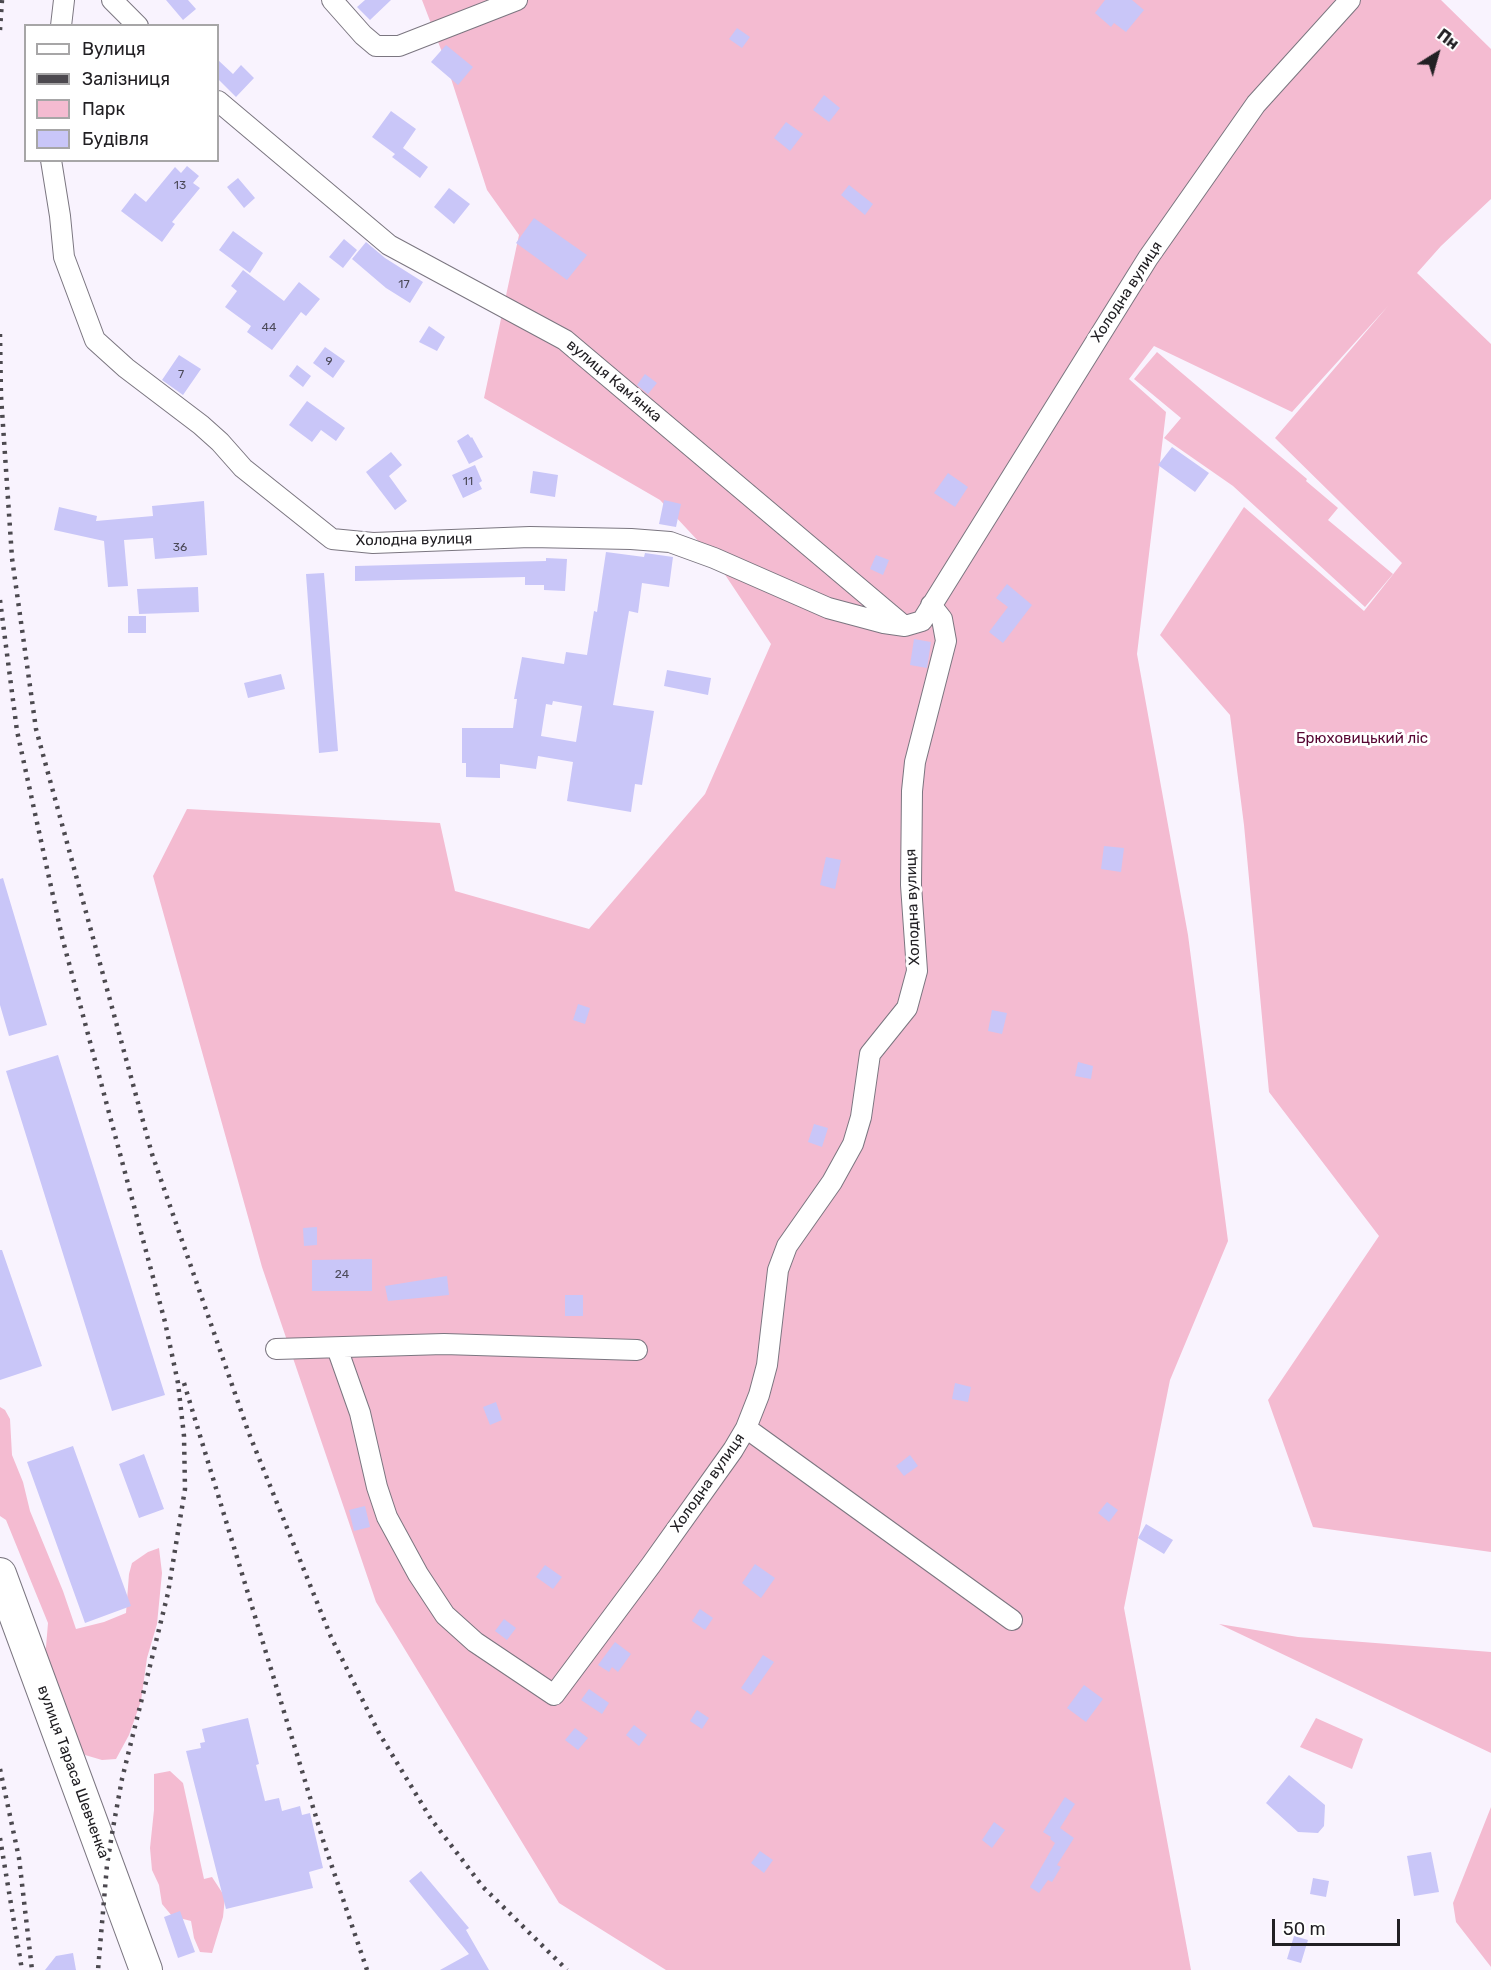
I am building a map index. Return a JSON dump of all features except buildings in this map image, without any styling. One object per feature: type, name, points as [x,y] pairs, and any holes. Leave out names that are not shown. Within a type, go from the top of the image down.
[{"type":"main road","name":"вулиця Тараса Шевченка","points":[[0,1574],[146,1970]]},
{"type":"street","points":[[61,24],[64,0]]},
{"type":"street","points":[[112,0],[136,24]]},
{"type":"street","points":[[332,0],[376,46],[399,46],[517,0]]},
{"type":"street","name":"Холодна вулиця","points":[[51,162],[64,257],[95,340],[126,368],[201,424],[243,468],[332,539],[373,543],[530,537],[670,542],[714,558],[828,608],[884,623],[905,626],[922,621],[1038,431],[1168,228],[1256,104],[1350,0]]},
{"type":"street","name":"вулиця Камʼянка","points":[[219,102],[389,245],[565,340],[905,626]]},
{"type":"street","name":"Холодна вулиця","points":[[337,1348],[360,1413],[377,1487],[387,1517],[418,1574],[445,1615],[475,1642],[554,1695],[651,1565],[746,1428],[759,1395],[767,1365],[778,1270],[787,1246],[832,1182],[853,1144],[861,1117],[870,1054],[907,1008],[917,971],[911,885],[912,791],[915,762],[946,642],[942,619],[931,605]]},
{"type":"street","points":[[276,1349],[444,1344],[638,1350]]},
{"type":"street","points":[[746,1428],[1012,1620]]},
{"type":"green space","name":"Брюховицький ліс","points":[[422,0],[1441,0],[1491,49],[1491,199],[1441,246],[1417,273],[1491,344],[1491,1552],[1313,1527],[1268,1400],[1379,1236],[1269,1092],[1244,825],[1230,715],[1160,635],[1244,507],[1364,611],[1402,563],[1275,438],[1388,306],[1292,412],[1154,346],[1129,379],[1166,412],[1137,654],[1188,935],[1228,1241],[1170,1380],[1124,1608],[1191,1970],[666,1970],[559,1903],[376,1602],[262,1267],[153,876],[187,809],[440,823],[455,891],[589,929],[705,794],[771,644],[714,558],[660,500],[484,398],[519,235],[487,190],[445,60]]},
{"type":"green space","points":[[1157,352],[1338,508],[1328,520],[1393,574],[1365,607],[1233,486],[1164,438],[1181,418],[1134,379]]},
{"type":"green space","points":[[0,1407],[5,1410],[10,1419],[12,1455],[23,1482],[30,1511],[76,1629],[104,1622],[126,1613],[132,1563],[148,1552],[159,1548],[162,1573],[157,1624],[147,1658],[141,1701],[129,1735],[116,1759],[102,1760],[85,1755],[74,1735],[42,1656],[46,1647],[48,1623],[6,1520],[0,1516]]},
{"type":"green space","points":[[1219,1624],[1298,1637],[1491,1652],[1491,1753]]},
{"type":"green space","points":[[1316,1718],[1363,1739],[1352,1769],[1300,1747]]},
{"type":"green space","points":[[170,1771],[183,1783],[204,1879],[212,1877],[225,1897],[223,1917],[212,1953],[200,1952],[194,1938],[191,1921],[172,1916],[162,1904],[159,1885],[152,1870],[150,1848],[154,1810],[154,1774]]},
{"type":"green space","points":[[1491,1807],[1491,1967],[1456,1922],[1453,1903]]},
{"type":"railway","points":[[0,30],[2,0]]},
{"type":"railway","points":[[0,334],[1,396],[12,558],[36,729],[152,1154],[248,1431],[331,1637],[379,1733],[431,1819],[483,1887],[567,1970]]},
{"type":"railway","points":[[0,600],[17,731],[62,937],[165,1322],[178,1383],[184,1436],[185,1489],[168,1593],[122,1779],[113,1828],[107,1865],[98,1970]]},
{"type":"railway","points":[[184,1383],[323,1840],[367,1970]]},
{"type":"railway","points":[[0,1769],[19,1858],[32,1970]]},
{"type":"railway","points":[[0,1838],[22,1970]]}]
